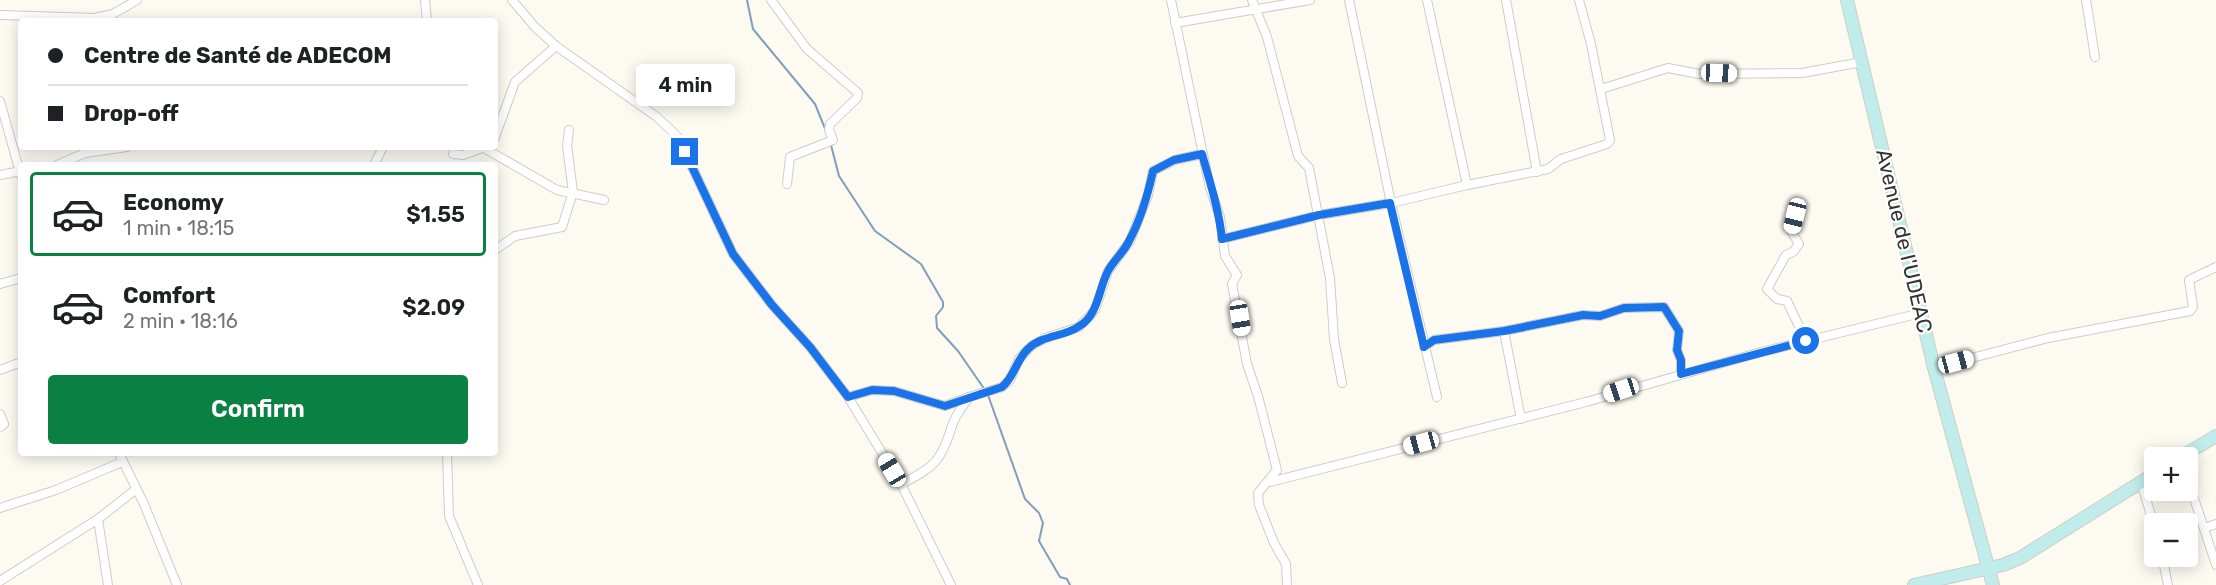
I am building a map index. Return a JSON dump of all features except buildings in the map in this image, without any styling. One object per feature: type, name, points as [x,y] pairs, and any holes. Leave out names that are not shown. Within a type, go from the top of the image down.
[{"type":"main road","name":"Avenue de I'UDEAC","points":[[1847,0],[1934,368],[1993,585]]},
{"type":"main road","points":[[2197,447],[2216,436]]},
{"type":"main road","points":[[1914,585],[2020,558],[2144,480]]},
{"type":"street","points":[[0,15],[95,18],[113,14],[137,0]]},
{"type":"street","points":[[426,0],[427,18]]},
{"type":"street","points":[[512,0],[556,46],[657,117],[678,137],[733,254],[848,397],[901,484],[951,585]]},
{"type":"street","points":[[771,0],[807,50],[858,93],[857,98],[830,124],[830,141],[790,157],[787,184]]},
{"type":"street","points":[[1171,0],[1202,154],[1220,217],[1225,256],[1237,275],[1232,284],[1247,364],[1258,396],[1276,470],[1270,482],[1258,493],[1259,505],[1274,543],[1286,564],[1287,585]]},
{"type":"street","points":[[1252,0],[1267,37],[1298,156],[1309,168],[1319,215],[1342,383]]},
{"type":"street","points":[[1175,23],[1310,0]]},
{"type":"street","points":[[1349,0],[1390,203],[1437,397]]},
{"type":"street","points":[[1427,0],[1467,184]]},
{"type":"street","points":[[1506,0],[1537,171]]},
{"type":"street","points":[[1222,239],[1319,215],[1390,203],[1467,184],[1548,170],[1562,159],[1607,144],[1610,140],[1601,89],[1579,0]]},
{"type":"street","points":[[2086,0],[2095,57]]},
{"type":"street","points":[[498,129],[515,82],[556,46]]},
{"type":"street","points":[[1601,89],[1668,68],[1699,74],[1803,73],[1862,63]]},
{"type":"street","points":[[0,101],[18,166]]},
{"type":"street","points":[[498,248],[514,236],[561,227],[573,192],[567,146],[569,130]]},
{"type":"street","points":[[64,162],[85,153],[106,150]]},
{"type":"street","points":[[453,154],[463,156],[478,150]]},
{"type":"street","points":[[490,150],[557,190],[604,200]]},
{"type":"street","points":[[848,397],[872,390],[894,391],[945,406],[969,396],[1002,387],[1010,380],[1019,359],[1030,347],[1045,338],[1079,327],[1095,310],[1108,272],[1130,241],[1148,195],[1153,171],[1174,160],[1202,154]]},
{"type":"street","points":[[0,175],[18,173]]},
{"type":"street","points":[[1795,216],[1791,231],[1799,244],[1793,252],[1786,255],[1767,289],[1777,298],[1787,301],[1806,341]]},
{"type":"street","points":[[1934,368],[2048,338],[2190,311],[2193,307],[2188,280],[2216,267]]},
{"type":"street","points":[[0,284],[18,279]]},
{"type":"street","points":[[1424,347],[1434,340],[1504,331],[1583,315],[1600,316],[1624,308],[1664,307],[1679,331],[1677,350],[1681,360],[1681,374]]},
{"type":"street","points":[[1270,482],[1921,313]]},
{"type":"street","points":[[1504,331],[1521,418]]},
{"type":"street","points":[[0,370],[18,363]]},
{"type":"street","points":[[901,484],[922,474],[938,460],[949,441],[952,424],[969,396]]},
{"type":"street","points":[[0,414],[4,424],[0,427]]},
{"type":"street","points":[[0,508],[56,490],[121,456],[135,490],[144,504],[177,585]]},
{"type":"street","points":[[447,456],[449,516],[478,585]]},
{"type":"street","points":[[2140,482],[2150,513]]},
{"type":"street","points":[[0,581],[98,519],[135,490]]},
{"type":"street","points":[[2195,501],[2216,565]]},
{"type":"street","points":[[98,519],[108,585]]},
{"type":"street","points":[[2204,528],[2216,524]]},
{"type":"street","points":[[2165,567],[2169,585]]},
{"type":"waterway","points":[[747,0],[753,29],[815,104],[826,131]]},
{"type":"waterway","points":[[831,145],[839,176],[875,231],[921,264],[943,302],[943,307],[936,316],[937,328],[958,351],[985,390]]},
{"type":"waterway","points":[[988,395],[1025,499],[1039,513],[1043,523],[1039,541],[1060,577],[1067,579],[1070,585]]},
{"type":"route","points":[[685,152],[733,254],[848,397],[872,390],[894,391],[916,395],[934,404],[945,406],[969,396],[1002,387],[1010,380],[1019,359],[1030,347],[1045,338],[1079,327],[1095,310],[1108,272],[1130,241],[1148,195],[1153,171],[1174,160],[1202,154],[1220,217],[1222,239],[1319,215],[1390,203],[1424,347],[1434,340],[1504,331],[1583,315],[1600,316],[1624,308],[1653,306],[1664,307],[1679,331],[1677,350],[1681,360],[1681,374],[1806,341]]}]
